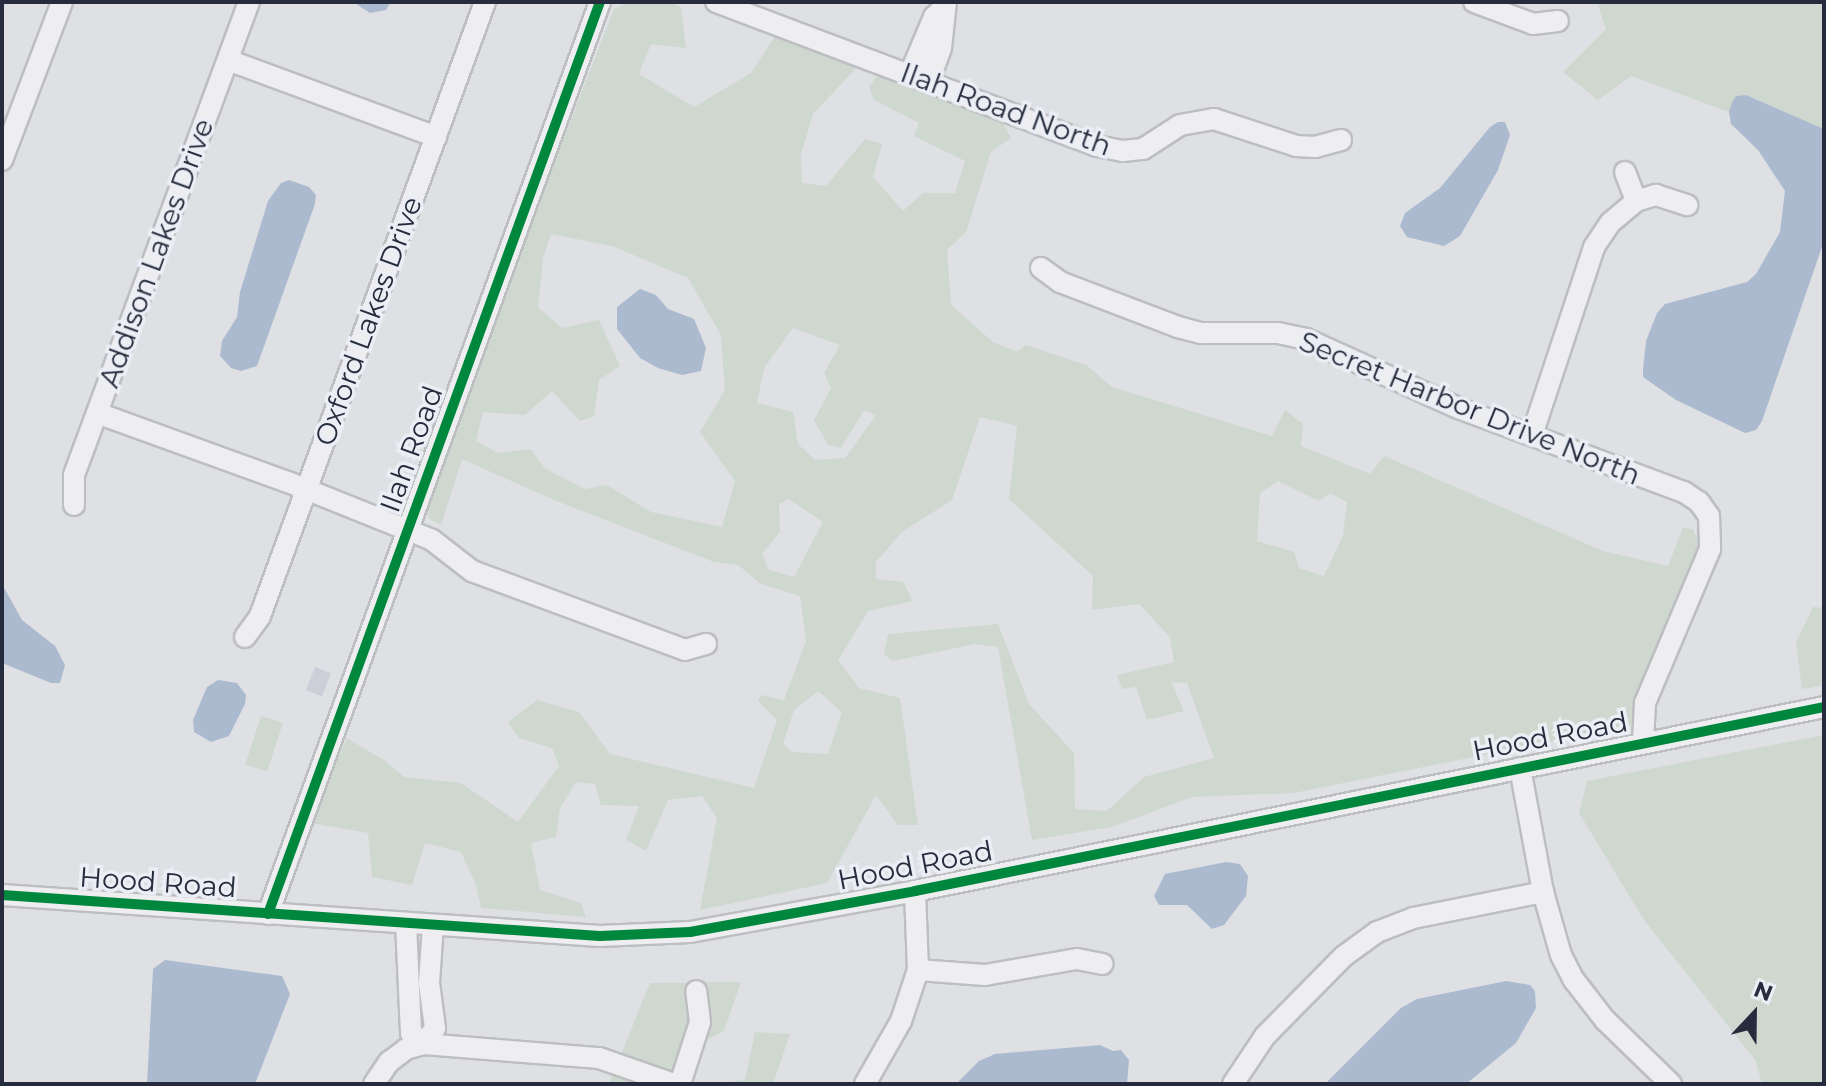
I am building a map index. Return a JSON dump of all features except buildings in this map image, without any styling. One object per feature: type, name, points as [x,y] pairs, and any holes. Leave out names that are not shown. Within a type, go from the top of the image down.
[{"type":"street","points":[[2,160],[62,2]]},
{"type":"street","name":"Addison Lakes Drive","points":[[74,505],[74,475],[249,2]]},
{"type":"street","name":"Oxford Lakes Drive","points":[[245,637],[260,616],[485,2]]},
{"type":"street","name":"Ilah Road","points":[[268,914],[600,2]]},
{"type":"street","name":"Ilah Road North","points":[[716,2],[1097,146],[1123,151],[1143,149],[1160,141],[1180,125],[1214,119],[1296,146],[1315,147],[1341,140]]},
{"type":"street","points":[[1474,2],[1533,24],[1558,21]]},
{"type":"street","points":[[920,78],[941,48],[944,5]]},
{"type":"street","points":[[228,60],[436,137]]},
{"type":"street","points":[[1625,172],[1636,201]]},
{"type":"street","points":[[1532,435],[1594,247],[1610,223],[1636,201],[1656,195],[1687,205]]},
{"type":"street","name":"Secret Harbor Drive North","points":[[1041,268],[1060,282],[1189,330],[1222,335],[1278,333],[1306,339],[1458,408],[1684,492],[1699,502],[1709,516],[1710,549],[1645,703],[1643,742]]},
{"type":"street","points":[[97,413],[432,540],[458,562],[487,576],[685,650],[706,644]]},
{"type":"street","name":"Hood Road","points":[[2,895],[600,936],[690,932],[915,891],[1824,707]]},
{"type":"street","points":[[1520,768],[1543,892],[1555,939],[1574,980],[1605,1020],[1671,1084]]},
{"type":"street","points":[[865,1084],[901,1021],[918,970],[915,891]]},
{"type":"street","points":[[1233,1084],[1265,1036],[1344,956],[1377,932],[1413,918],[1543,892]]},
{"type":"street","points":[[406,923],[406,982],[411,1033],[424,1044]]},
{"type":"street","points":[[424,1044],[435,1028],[429,983],[433,925]]},
{"type":"street","points":[[918,970],[985,975],[1077,959],[1103,964]]},
{"type":"street","points":[[406,982],[429,983]]},
{"type":"street","points":[[374,1084],[389,1062],[406,1049],[424,1044],[599,1058],[677,1084],[700,1022],[696,991]]},
{"type":"shaded area","points":[[628,2],[670,2],[681,7],[686,48],[651,44],[639,74],[694,107],[751,73],[777,33],[860,64],[813,114],[801,154],[802,183],[826,186],[865,139],[882,144],[873,177],[903,211],[923,193],[955,193],[965,161],[914,136],[919,123],[874,100],[869,87],[882,69],[1000,117],[1011,138],[991,152],[966,232],[947,250],[951,305],[993,342],[1017,352],[1026,345],[1086,365],[1112,387],[1272,436],[1285,410],[1303,424],[1301,446],[1370,474],[1384,456],[1603,551],[1668,566],[1683,528],[1693,529],[1700,547],[1638,690],[1633,725],[1294,793],[1192,797],[1112,827],[1032,840],[998,647],[975,644],[893,661],[884,654],[888,634],[998,624],[1029,704],[1074,753],[1075,809],[1107,811],[1144,777],[1214,758],[1187,683],[1171,682],[1184,711],[1147,720],[1136,687],[1122,689],[1117,675],[1174,662],[1170,637],[1139,604],[1092,610],[1093,576],[1009,499],[1017,426],[980,417],[952,500],[902,532],[876,562],[876,579],[903,582],[913,601],[868,611],[838,660],[859,688],[900,698],[918,825],[898,825],[876,795],[827,883],[700,910],[717,818],[702,796],[668,800],[646,851],[626,840],[639,806],[601,805],[595,784],[576,782],[560,808],[556,837],[531,843],[540,890],[581,903],[586,917],[481,908],[476,885],[461,852],[425,843],[412,885],[372,877],[368,833],[311,823],[347,738],[385,761],[404,777],[461,783],[518,822],[559,766],[552,748],[519,738],[508,722],[537,700],[579,712],[610,754],[754,788],[777,720],[758,701],[761,695],[784,700],[806,641],[800,596],[761,584],[738,565],[714,562],[554,500],[462,459],[441,525],[431,520],[421,506],[614,9]],"holes":[[[551,234],[612,246],[688,278],[721,335],[725,390],[700,432],[735,481],[722,527],[651,512],[607,485],[585,489],[544,468],[531,449],[498,453],[476,441],[483,412],[525,415],[552,391],[580,421],[594,416],[599,380],[620,366],[599,320],[562,328],[538,307],[543,258]],[[793,328],[840,345],[824,373],[831,388],[814,420],[828,445],[841,448],[864,410],[876,415],[845,458],[815,460],[798,444],[793,412],[757,403],[764,368]],[[1278,481],[1319,501],[1330,493],[1347,502],[1343,536],[1324,576],[1299,568],[1294,552],[1257,541],[1260,493]],[[789,499],[823,522],[794,577],[769,570],[762,554],[780,532],[779,504]],[[818,691],[842,712],[828,754],[792,752],[783,744],[794,710]]]},
{"type":"shaded area","points":[[1597,2],[1824,2],[1824,129],[1746,95],[1732,102],[1729,112],[1631,76],[1598,100],[1563,72],[1606,29]]},
{"type":"shaded area","points":[[1813,607],[1824,608],[1824,685],[1802,689],[1796,642]]},
{"type":"shaded area","points":[[315,667],[331,673],[322,696],[306,690]]},
{"type":"shaded area","points":[[261,716],[283,723],[267,772],[245,765]]},
{"type":"shaded area","points":[[1824,735],[1824,1084],[1762,1084],[1756,1061],[1644,920],[1579,813],[1587,781]]},
{"type":"shaded area","points":[[741,982],[724,1031],[680,1053],[684,1084],[609,1084],[650,983]]},
{"type":"shaded area","points":[[755,1032],[790,1034],[773,1084],[713,1084],[745,1080]]},
{"type":"water","points":[[353,2],[391,2],[386,10],[370,13]]},
{"type":"water","points":[[1746,95],[1824,129],[1824,241],[1762,421],[1756,430],[1745,433],[1676,400],[1643,377],[1643,370],[1646,341],[1657,313],[1665,304],[1747,282],[1756,274],[1780,232],[1785,191],[1758,150],[1731,124],[1729,112],[1732,102],[1736,96]]},
{"type":"water","points":[[1505,122],[1510,135],[1498,170],[1460,236],[1444,246],[1407,237],[1400,226],[1405,213],[1440,188],[1490,127]]},
{"type":"water","points":[[289,180],[309,187],[316,195],[315,204],[257,366],[241,371],[231,368],[220,356],[222,341],[237,317],[240,292],[268,201],[281,183]]},
{"type":"water","points":[[640,289],[656,295],[668,309],[694,319],[706,348],[701,371],[682,375],[658,368],[640,358],[617,329],[617,307]]},
{"type":"water","points":[[2,584],[22,620],[55,646],[65,665],[60,683],[51,683],[2,663]]},
{"type":"water","points":[[218,680],[237,683],[246,695],[245,704],[229,736],[211,742],[194,732],[193,720],[207,687]]},
{"type":"water","points":[[1226,862],[1240,864],[1248,876],[1246,896],[1224,925],[1212,929],[1187,905],[1159,905],[1154,896],[1165,874]]},
{"type":"water","points":[[165,960],[282,976],[290,994],[255,1084],[147,1084],[153,969]]},
{"type":"water","points":[[1506,981],[1530,985],[1535,991],[1536,1008],[1516,1043],[1466,1084],[1325,1084],[1401,1008],[1417,999]]},
{"type":"water","points":[[1100,1045],[1113,1051],[1121,1050],[1129,1060],[1127,1084],[956,1084],[979,1061],[995,1054]]},
{"type":"cycle path","points":[[268,914],[600,2]]},
{"type":"cycle path","points":[[2,895],[600,936],[690,932],[915,891],[1824,707]]}]
